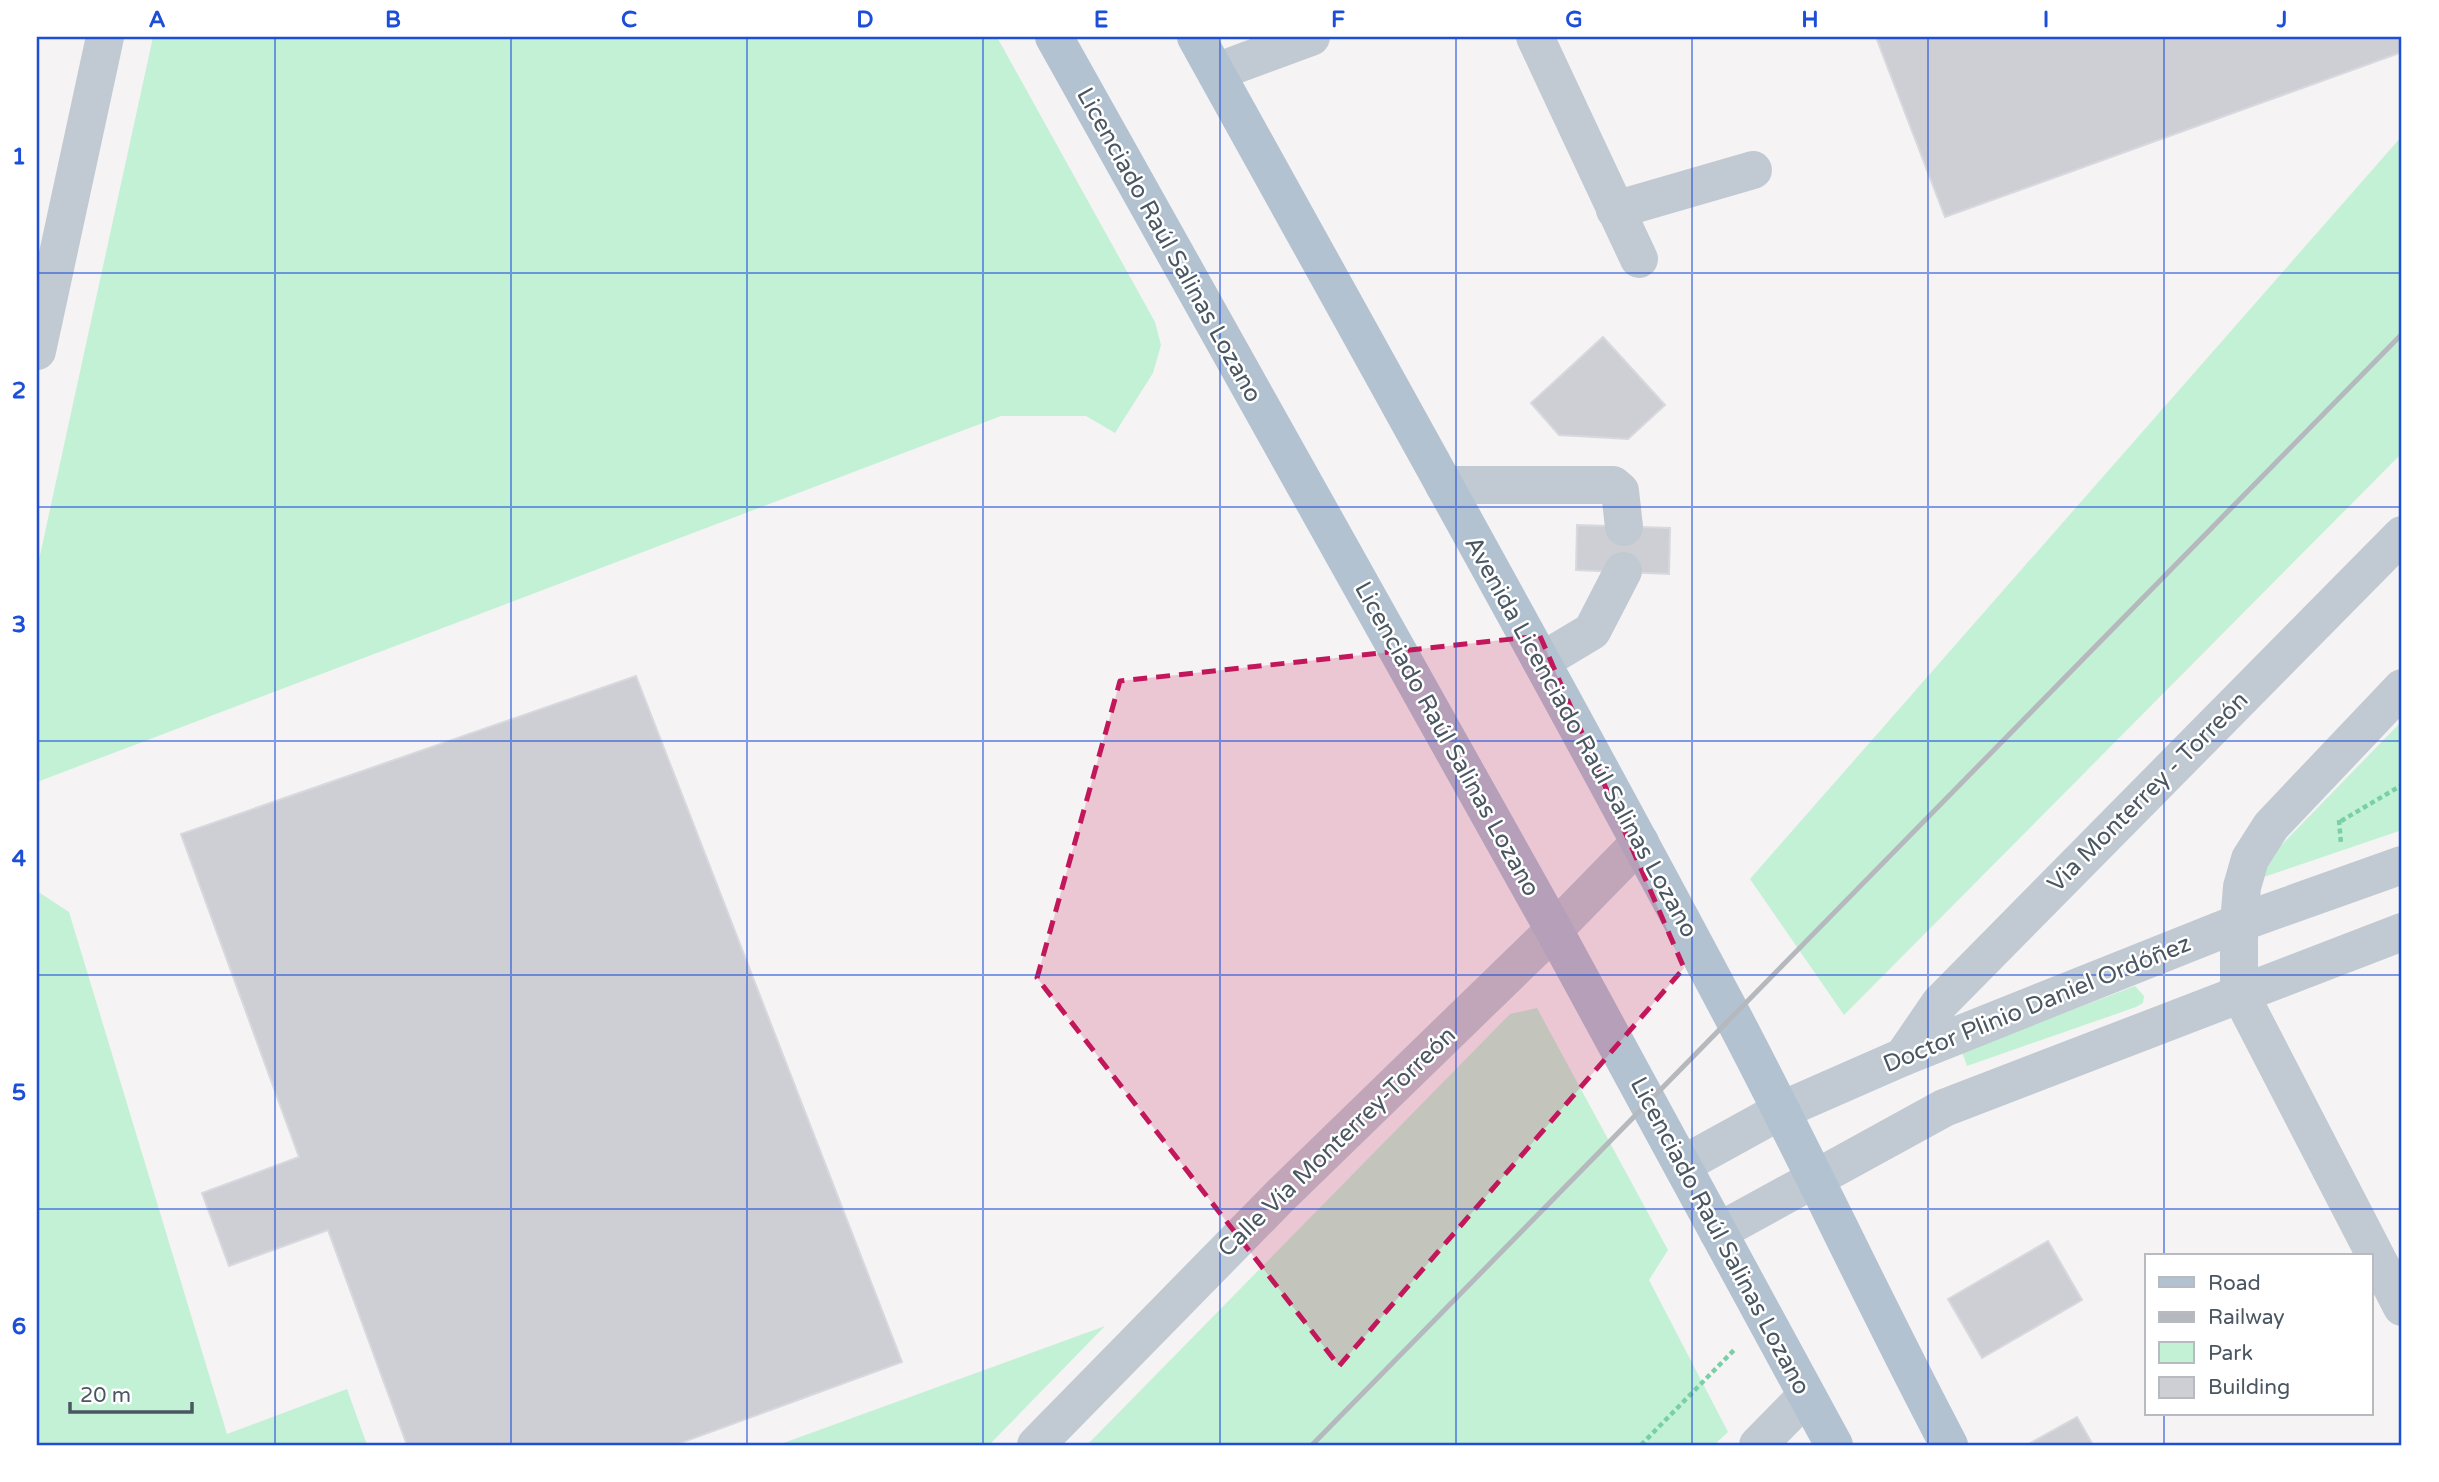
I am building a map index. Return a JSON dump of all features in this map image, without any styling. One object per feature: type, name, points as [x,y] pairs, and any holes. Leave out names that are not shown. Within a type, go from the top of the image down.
[{"type":"main road","name":"Licenciado Raúl Salinas Lozano","points":[[1054,37],[1555,930],[1833,1445]]},
{"type":"main road","name":"Avenida Licenciado Raúl Salinas Lozano","points":[[1196,37],[1640,842],[1782,1110],[1872,1298],[1949,1445]]},
{"type":"street","points":[[37,351],[105,37]]},
{"type":"street","points":[[1216,72],[1311,37]]},
{"type":"street","points":[[1535,37],[1639,259]]},
{"type":"street","points":[[1615,210],[1754,170]]},
{"type":"street","points":[[1444,485],[1613,485],[1620,491],[1624,527]]},
{"type":"street","name":"Via Monterrey - Torreón","points":[[1903,1057],[1940,1003],[2402,536]]},
{"type":"street","points":[[1542,661],[1592,631],[1623,571]]},
{"type":"street","points":[[2402,688],[2271,826],[2250,859],[2242,887],[2239,923],[2239,992],[2402,1307]]},
{"type":"street","name":"Calle Vía Monterrey-Torreón","points":[[1036,1445],[1282,1194],[1555,930],[1640,842]]},
{"type":"street","name":"Doctor Plinio Daniel Ordóñez","points":[[1682,1165],[1782,1110],[1903,1057],[2239,923],[2402,865]]},
{"type":"street","points":[[1718,1232],[1944,1108],[2239,992],[2402,932]]},
{"type":"street","points":[[1758,1445],[1806,1396]]},
{"type":"path","points":[[2341,821],[2402,785]]},
{"type":"path","points":[[2328,815],[2341,821]]},
{"type":"path","points":[[2340,852],[2341,821]]},
{"type":"path","points":[[1641,1445],[1764,1319]]},
{"type":"highlighted area","points":[[1540,636],[1684,968],[1339,1366],[1037,978],[1120,681]]},
{"type":"green space","points":[[153,37],[997,37],[1155,322],[1161,345],[1153,373],[1115,433],[1086,416],[1001,416],[37,782],[37,569]]},
{"type":"green space","points":[[2402,136],[2402,453],[1844,1015],[1750,879]]},
{"type":"green space","points":[[2402,721],[2402,830],[2261,878],[2259,868]]},
{"type":"green space","points":[[37,891],[69,912],[227,1434],[347,1389],[367,1445],[37,1445]]},
{"type":"green space","points":[[2135,986],[2144,996],[2143,1003],[2136,1007],[1967,1066],[1962,1052]]},
{"type":"green space","points":[[1537,1008],[1668,1250],[1649,1280],[1728,1432],[1714,1445],[1087,1445],[1510,1014]]},
{"type":"green space","points":[[1105,1326],[989,1445],[778,1445]]},
{"type":"building","points":[[1876,37],[2402,37],[2402,52],[1945,217]]},
{"type":"building","points":[[1603,337],[1665,405],[1628,439],[1559,435],[1531,403]]},
{"type":"building","points":[[1577,525],[1670,528],[1669,574],[1576,570]]},
{"type":"building","points":[[636,676],[902,1362],[675,1445],[407,1445],[328,1230],[229,1266],[202,1193],[299,1157],[181,834]]},
{"type":"building","points":[[2048,1241],[2082,1300],[1982,1358],[1948,1299]]},
{"type":"building","points":[[2077,1417],[2093,1445],[2027,1445]]},
{"type":"railway","points":[[1312,1445],[2402,334]]}]
